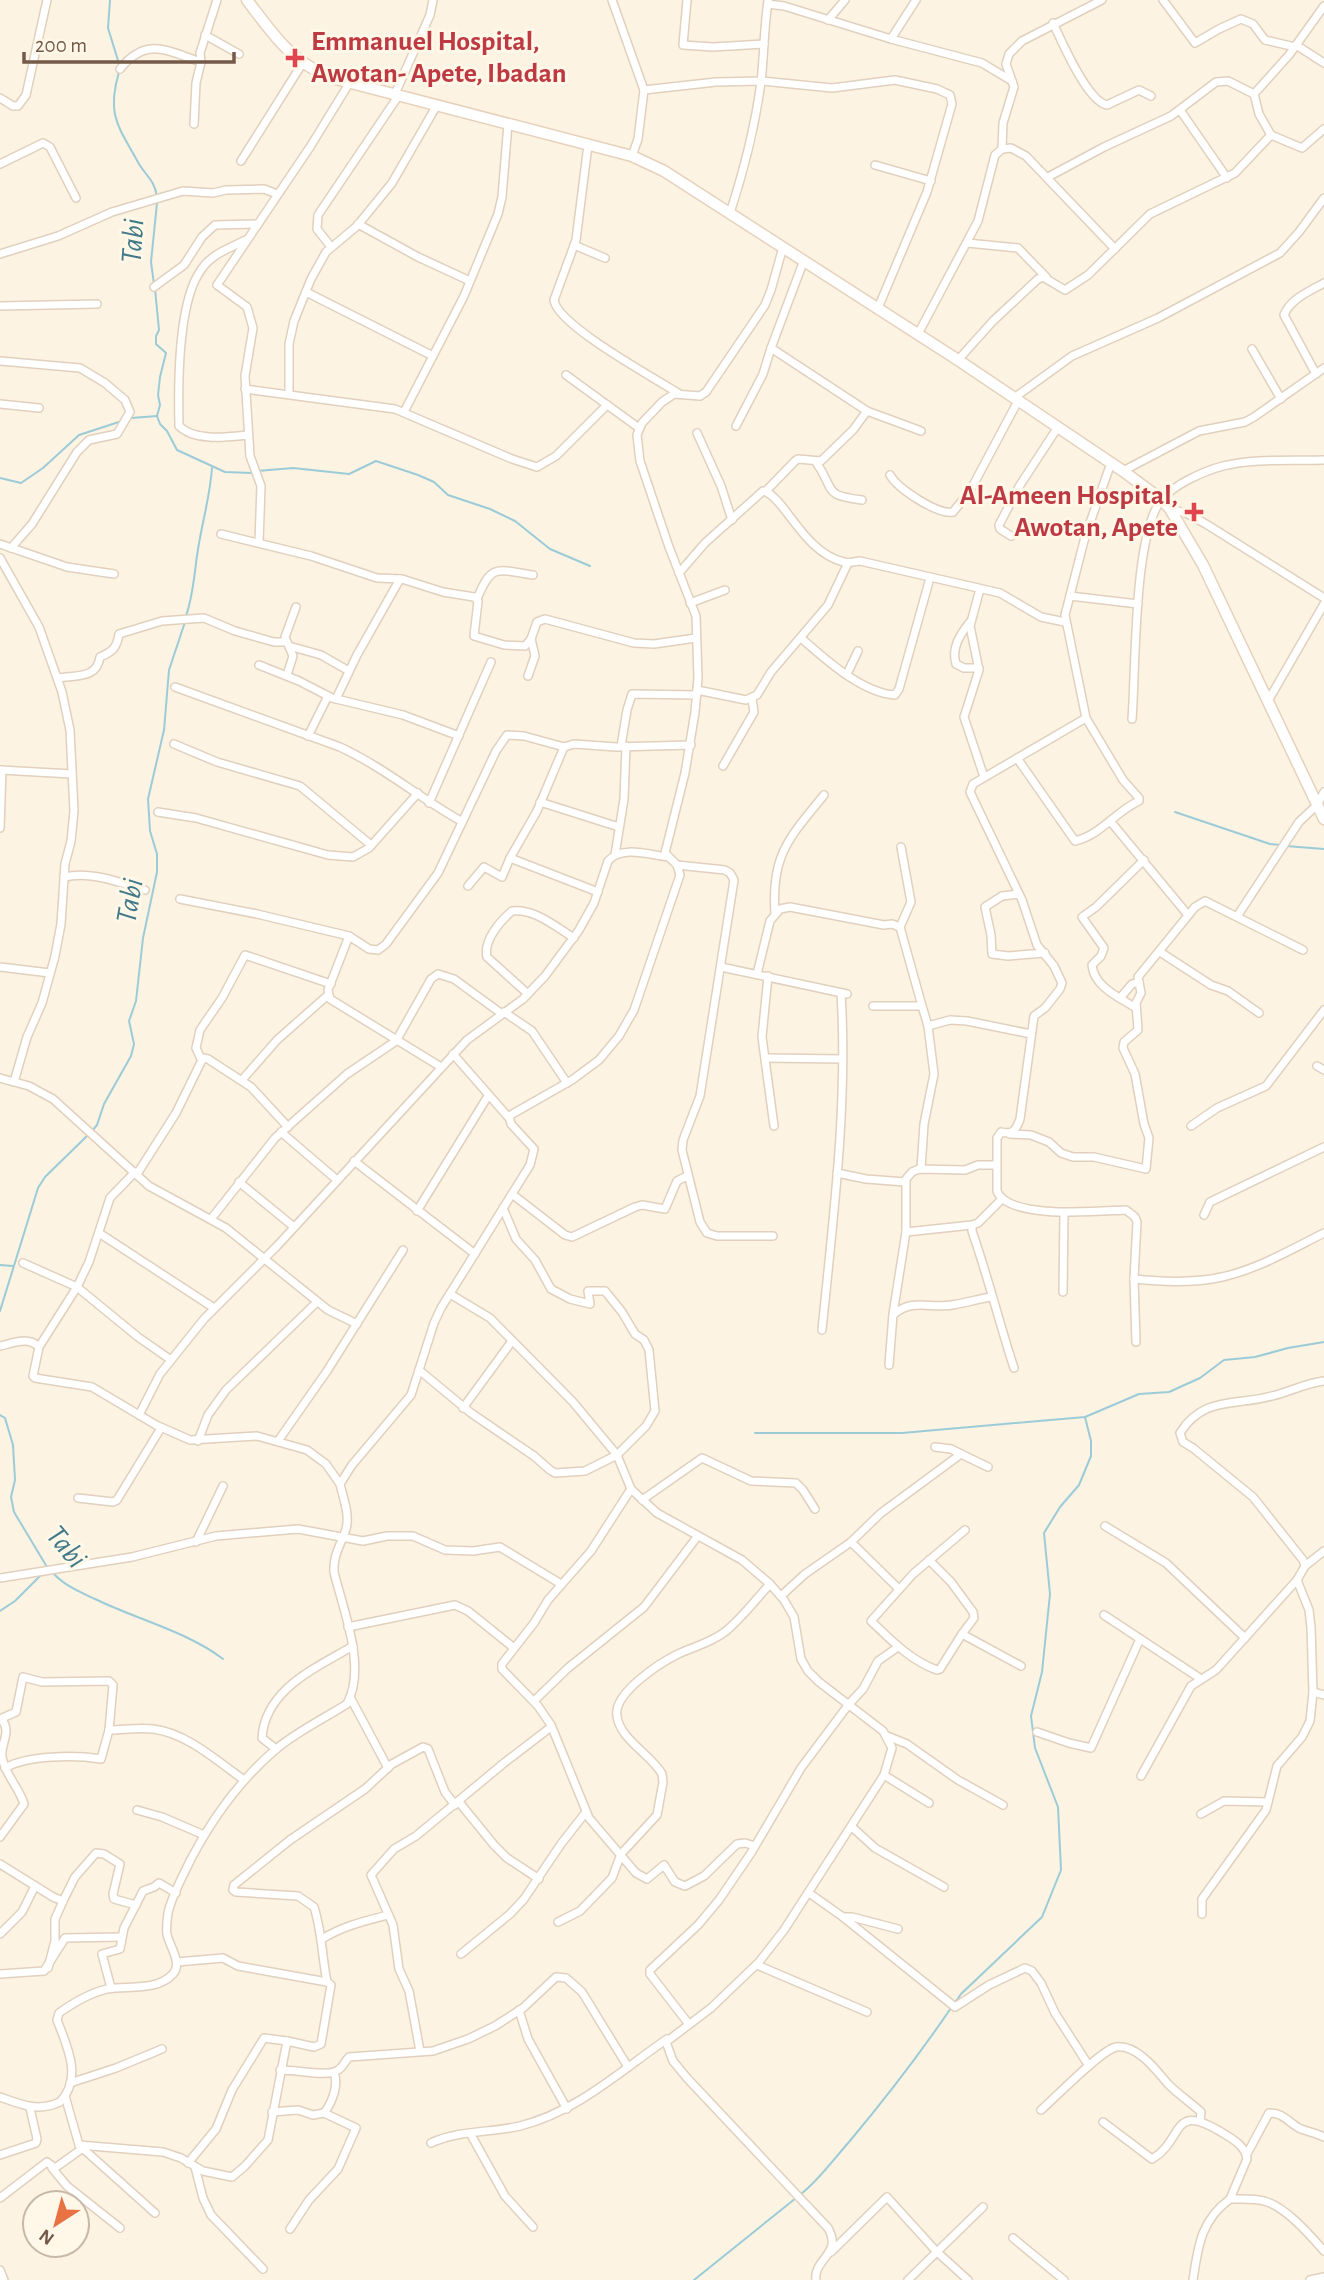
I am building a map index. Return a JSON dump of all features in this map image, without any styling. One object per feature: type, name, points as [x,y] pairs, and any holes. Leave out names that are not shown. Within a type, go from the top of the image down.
[{"type":"main road","points":[[247,0],[274,35],[302,64],[328,77],[632,156],[664,171],[958,360],[1124,471],[1170,509],[1203,565],[1324,819]]},
{"type":"street","points":[[0,98],[18,106],[26,95],[47,0]]},
{"type":"street","points":[[194,124],[200,53],[217,0]]},
{"type":"street","points":[[331,247],[317,229],[318,215],[397,94],[430,15],[433,0]]},
{"type":"street","points":[[612,0],[644,90],[638,139],[632,156]]},
{"type":"street","points":[[687,0],[683,45],[713,47],[764,44]]},
{"type":"street","points":[[828,20],[845,0]]},
{"type":"street","points":[[891,39],[916,0]]},
{"type":"street","points":[[1002,149],[1003,123],[1013,92],[1006,64],[1009,54],[1022,41],[1053,23],[1102,0]]},
{"type":"street","points":[[1163,0],[1195,43],[1241,19],[1250,21],[1265,40],[1296,46],[1324,63]]},
{"type":"street","points":[[730,213],[747,162],[761,81],[768,2],[891,39],[982,62],[1012,81]]},
{"type":"street","points":[[1254,94],[1296,46],[1324,6]]},
{"type":"street","points":[[1053,23],[1069,57],[1097,101],[1107,105],[1139,90],[1151,96]]},
{"type":"street","points":[[205,35],[239,54]]},
{"type":"street","points":[[120,69],[129,57],[143,49],[155,47],[201,62]]},
{"type":"street","points":[[241,162],[302,64]]},
{"type":"street","points":[[644,90],[716,82],[761,81],[832,88],[895,80],[947,93],[951,97],[951,104],[931,181],[878,308]]},
{"type":"street","points":[[1048,177],[1180,110],[1222,80],[1254,94],[1259,114],[1271,135],[1302,148],[1324,129]]},
{"type":"street","points":[[259,542],[261,486],[251,463],[245,389],[253,328],[247,307],[218,285],[350,82]]},
{"type":"street","points":[[289,394],[289,344],[294,321],[323,256],[358,224],[392,183],[436,105]]},
{"type":"street","points":[[1180,110],[1227,178]]},
{"type":"street","points":[[404,412],[470,281],[498,214],[508,124]]},
{"type":"street","points":[[958,360],[1018,296],[1041,278],[1065,290],[1088,275],[1150,214],[1227,178],[1243,167],[1271,135]]},
{"type":"street","points":[[0,164],[43,143],[47,144],[51,147],[76,198]]},
{"type":"street","points":[[588,145],[574,245],[554,300],[558,311],[583,333],[678,393],[700,396],[713,382],[765,305],[783,247]]},
{"type":"street","points":[[918,334],[978,221],[995,155],[1002,149],[1020,151],[1115,249]]},
{"type":"street","points":[[875,165],[931,181]]},
{"type":"street","points":[[0,254],[58,236],[112,212],[183,191],[213,193],[264,189],[278,194]]},
{"type":"street","points":[[890,475],[911,495],[945,513],[953,512],[970,491],[1016,399],[1072,356],[1158,318],[1280,253],[1306,224],[1324,198]]},
{"type":"street","points":[[154,287],[184,264],[202,237],[215,225],[258,224]]},
{"type":"street","points":[[358,224],[418,257],[470,281]]},
{"type":"street","points":[[247,240],[213,257],[201,268],[192,285],[184,323],[178,407],[179,426],[184,431],[219,438],[248,435]]},
{"type":"street","points":[[967,243],[1018,248],[1049,281]]},
{"type":"street","points":[[574,245],[605,258]]},
{"type":"street","points":[[736,426],[763,374],[804,260]]},
{"type":"street","points":[[1316,374],[1284,315],[1293,302],[1324,283]]},
{"type":"street","points":[[306,292],[433,356]]},
{"type":"street","points":[[0,306],[97,304]]},
{"type":"street","points":[[771,348],[867,411],[921,431]]},
{"type":"street","points":[[1252,349],[1281,399]]},
{"type":"street","points":[[0,361],[80,368],[125,401],[130,412],[117,434],[89,440],[77,452],[32,524],[12,548]]},
{"type":"street","points":[[1124,471],[1199,431],[1245,422],[1324,368]]},
{"type":"street","points":[[566,375],[639,428]]},
{"type":"street","points":[[245,389],[383,406],[404,412],[537,467],[556,456],[607,405]]},
{"type":"street","points":[[509,1118],[510,1113],[567,1083],[598,1059],[619,1036],[634,1010],[680,875],[677,865],[665,853],[665,846],[691,745],[697,692],[696,617],[640,461],[637,442],[639,428],[662,402],[678,393]]},
{"type":"street","points":[[0,404],[39,408]]},
{"type":"street","points":[[679,573],[705,543],[766,491],[795,461],[821,461],[853,430],[867,411]]},
{"type":"street","points":[[1011,536],[1000,529],[999,525],[1020,485],[1058,428]]},
{"type":"street","points":[[697,433],[721,486],[732,520]]},
{"type":"street","points":[[1132,719],[1138,604],[1146,537],[1162,500],[1182,485],[1223,466],[1324,460]]},
{"type":"street","points":[[816,462],[833,494],[863,500]]},
{"type":"street","points":[[1017,758],[1075,841],[1111,822],[1124,807],[1139,798],[1123,780],[1086,718],[1065,622],[1085,537],[1111,463]]},
{"type":"street","points":[[766,491],[775,498],[809,542],[820,551],[848,563],[860,561],[1010,597],[1041,617],[1065,622]]},
{"type":"street","points":[[1170,509],[1186,513],[1206,524],[1324,598]]},
{"type":"street","points":[[221,534],[311,556],[366,575],[400,579],[443,592],[477,598]]},
{"type":"street","points":[[0,544],[67,567],[114,574]]},
{"type":"street","points":[[0,558],[39,627],[58,678],[70,730],[74,817],[64,877],[61,924],[50,973],[14,1082]]},
{"type":"street","points":[[615,855],[626,780],[623,746],[627,710],[632,694],[697,692],[752,699],[771,672],[828,605],[848,563]]},
{"type":"street","points":[[533,575],[498,570],[484,580],[477,598],[478,608],[473,632],[478,639],[521,647],[531,639],[537,622],[545,619],[634,643],[696,638]]},
{"type":"street","points":[[802,638],[822,657],[847,674],[891,695],[897,692],[930,578]]},
{"type":"street","points":[[308,736],[349,671],[400,579]]},
{"type":"street","points":[[1315,593],[1324,585]]},
{"type":"street","points":[[979,668],[964,668],[956,664],[954,657],[959,638],[970,622],[980,589]]},
{"type":"street","points":[[691,603],[725,590]]},
{"type":"street","points":[[1070,596],[1138,604]]},
{"type":"street","points":[[1268,701],[1324,604]]},
{"type":"street","points":[[286,675],[293,656],[285,633],[296,607]]},
{"type":"street","points":[[58,678],[91,674],[96,670],[100,657],[112,652],[119,634],[162,621],[204,618],[235,631],[321,655],[349,671]]},
{"type":"street","points":[[970,622],[979,668],[964,717],[984,777]]},
{"type":"street","points":[[528,676],[535,656],[531,639]]},
{"type":"street","points":[[847,674],[858,651]]},
{"type":"street","points":[[429,803],[491,662]]},
{"type":"street","points":[[259,665],[332,697],[403,715],[459,736]]},
{"type":"street","points":[[175,687],[355,754],[461,821]]},
{"type":"street","points":[[723,765],[754,712],[752,699]]},
{"type":"street","points":[[1010,1134],[1020,1119],[1034,1016],[1045,1008],[1062,983],[1045,953],[1037,945],[1019,894],[971,798],[971,788],[984,777],[1086,718]]},
{"type":"street","points":[[180,899],[349,936],[369,948],[378,950],[386,944],[438,873],[496,751],[507,735],[524,736],[564,747],[574,744],[691,745]]},
{"type":"street","points":[[174,744],[217,762],[300,786],[372,845]]},
{"type":"street","points":[[468,886],[484,867],[502,877],[564,747]]},
{"type":"street","points":[[0,828],[1,770],[72,774]]},
{"type":"street","points":[[1238,915],[1299,822],[1317,805],[1324,792]]},
{"type":"street","points":[[158,813],[196,818],[328,856],[353,857],[372,845],[418,793]]},
{"type":"street","points":[[775,913],[777,868],[785,845],[824,795]]},
{"type":"street","points":[[540,802],[619,827]]},
{"type":"street","points":[[1111,822],[1188,915]]},
{"type":"street","points":[[901,847],[911,902],[901,927],[929,1026],[934,1074],[925,1124],[921,1169]]},
{"type":"street","points":[[139,1415],[152,1385],[214,1308],[264,1259],[453,1054],[478,1031],[528,994],[574,938],[598,892],[608,861],[615,855],[631,852],[668,857]]},
{"type":"street","points":[[510,858],[598,892]]},
{"type":"street","points":[[1136,1008],[1100,983],[1095,976],[1092,965],[1101,956],[1104,948],[1082,917],[1144,860]]},
{"type":"street","points":[[677,865],[725,870],[734,880],[700,1096],[682,1140],[687,1176],[700,1222],[707,1233],[717,1236],[773,1236]]},
{"type":"street","points":[[64,877],[79,874],[145,890]]},
{"type":"street","points":[[1019,894],[1002,896],[985,907],[992,954],[1008,956],[1045,953]]},
{"type":"street","points":[[1136,1342],[1134,1279],[1137,1222],[1131,1213],[1126,1210],[1064,1213],[1009,1204],[1001,1200],[997,1191],[997,1138],[1001,1132],[1031,1135],[1049,1142],[1061,1153],[1073,1157],[1094,1157],[1146,1170],[1149,1138],[1135,1074],[1123,1048],[1124,1042],[1138,1030],[1136,1000],[1141,993],[1139,976],[1195,906],[1205,901],[1238,915],[1303,950]]},
{"type":"street","points":[[757,974],[770,921],[780,909],[790,907],[901,927]]},
{"type":"street","points":[[528,994],[487,957],[486,944],[502,920],[512,911],[527,911],[574,938]]},
{"type":"street","points":[[242,1080],[277,1041],[328,995],[349,936]]},
{"type":"street","points":[[1160,952],[1211,985],[1228,991],[1259,1013]]},
{"type":"street","points":[[0,2097],[30,2108],[53,2105],[65,2096],[70,2083],[72,2058],[58,2016],[82,2000],[111,1988],[144,1987],[167,1979],[177,1968],[167,1935],[169,1907],[204,1835],[223,1804],[276,1749],[347,1704],[350,1697],[355,1664],[333,1560],[348,1516],[340,1484],[326,1464],[313,1453],[257,1436],[198,1441],[182,1438],[92,1387],[33,1376],[39,1347],[77,1287],[110,1198],[136,1173],[176,1113],[201,1059],[196,1048],[200,1030],[222,998],[245,955],[331,984]]},
{"type":"street","points":[[0,967],[50,973]]},
{"type":"street","points":[[721,967],[844,993],[837,1173],[822,1330]]},
{"type":"street","points":[[211,1219],[262,1153],[285,1130],[347,1074],[396,1041],[431,979],[438,974],[454,979],[531,1031],[567,1083]]},
{"type":"street","points":[[768,976],[762,1037],[774,1126]]},
{"type":"street","points":[[1120,998],[1132,984],[1139,982]]},
{"type":"street","points":[[328,995],[341,1007],[441,1067]]},
{"type":"street","points":[[873,1006],[922,1006]]},
{"type":"street","points":[[1191,1126],[1217,1108],[1266,1086],[1324,1010]]},
{"type":"street","points":[[929,1026],[950,1020],[967,1021],[1031,1034]]},
{"type":"street","points":[[340,1484],[352,1465],[411,1395],[434,1323],[530,1165],[534,1149],[453,1054]]},
{"type":"street","points":[[765,1058],[842,1059]]},
{"type":"street","points":[[201,1059],[208,1059],[242,1080],[285,1130],[337,1180]]},
{"type":"street","points":[[0,1078],[43,1091],[157,1191],[211,1219],[317,1301],[345,1320],[357,1324]]},
{"type":"street","points":[[417,1211],[488,1096]]},
{"type":"street","points":[[1204,1215],[1210,1202],[1324,1147]]},
{"type":"street","points":[[354,1161],[475,1254]]},
{"type":"street","points":[[889,1365],[893,1314],[906,1232],[905,1182],[908,1176],[921,1169],[965,1170],[978,1165],[996,1165]]},
{"type":"street","points":[[837,1173],[877,1181],[905,1182]]},
{"type":"street","points":[[512,1194],[565,1236],[572,1237],[635,1206],[665,1209],[677,1181],[687,1176]]},
{"type":"street","points":[[239,1182],[294,1227]]},
{"type":"street","points":[[906,1232],[978,1223],[1001,1200]]},
{"type":"street","points":[[419,1370],[463,1408],[555,1473],[585,1471],[617,1455],[646,1426],[653,1415],[649,1350],[644,1340],[635,1334],[622,1311],[605,1291],[588,1291],[590,1304],[570,1299],[551,1289],[535,1260],[516,1239],[503,1208]]},
{"type":"street","points":[[1063,1292],[1064,1213]]},
{"type":"street","points":[[972,1225],[1014,1368]]},
{"type":"street","points":[[99,1233],[214,1308]]},
{"type":"street","points":[[1134,1279],[1222,1277],[1241,1272],[1324,1233]]},
{"type":"street","points":[[278,1441],[327,1371],[402,1250]]},
{"type":"street","points":[[23,1263],[77,1287],[171,1360]]},
{"type":"street","points":[[450,1294],[490,1318],[573,1402],[617,1455],[631,1489],[642,1500],[666,1520],[742,1560],[770,1584],[794,1617],[802,1659],[808,1671],[819,1682],[886,1735],[907,1744],[958,1780],[1003,1805]]},
{"type":"street","points":[[893,1314],[903,1306],[950,1306],[991,1297]]},
{"type":"street","points":[[198,1441],[208,1415],[226,1390],[317,1301]]},
{"type":"street","points":[[0,1346],[28,1341],[39,1347]]},
{"type":"street","points":[[463,1408],[512,1341]]},
{"type":"street","points":[[1304,1566],[1303,1560],[1253,1497],[1183,1442],[1180,1433],[1192,1418],[1210,1406],[1268,1398],[1324,1381]]},
{"type":"street","points":[[78,1497],[113,1502],[117,1500],[161,1428]]},
{"type":"street","points":[[935,1447],[951,1449],[988,1467]]},
{"type":"street","points":[[781,1596],[805,1574],[851,1542],[881,1513],[961,1454]]},
{"type":"street","points":[[642,1500],[702,1458],[751,1480],[796,1483],[816,1509]]},
{"type":"street","points":[[196,1542],[223,1486]]},
{"type":"street","points":[[631,1489],[591,1551],[548,1600],[502,1664],[502,1669],[534,1702],[551,1727],[595,1828],[636,1873],[647,1879],[664,1865],[675,1882],[685,1886],[704,1876],[737,1844],[755,1846]]},
{"type":"street","points":[[1105,1526],[1166,1563],[1245,1638]]},
{"type":"street","points":[[0,1578],[132,1557],[216,1536],[298,1529],[363,1541],[387,1536],[412,1536],[445,1550],[473,1551],[500,1547],[561,1584]]},
{"type":"street","points":[[929,1560],[951,1582],[974,1612],[974,1618],[937,1670],[898,1647],[871,1621],[899,1589],[929,1560],[965,1530]]},
{"type":"street","points":[[534,1702],[568,1668],[644,1607],[697,1536]]},
{"type":"street","points":[[851,1542],[899,1589]]},
{"type":"street","points":[[1141,1776],[1191,1686],[1216,1670],[1297,1580],[1304,1566],[1324,1551]]},
{"type":"street","points":[[1202,1914],[1202,1899],[1266,1810],[1277,1766],[1302,1737],[1310,1721],[1313,1692],[1309,1610],[1297,1580]]},
{"type":"street","points":[[558,1922],[580,1911],[612,1878],[621,1854],[657,1815],[663,1782],[659,1769],[622,1728],[617,1716],[620,1700],[629,1688],[677,1654],[704,1645],[725,1632],[770,1584]]},
{"type":"street","points":[[348,1628],[455,1605],[468,1611],[514,1648]]},
{"type":"street","points":[[1104,1615],[1201,1679]]},
{"type":"street","points":[[962,1634],[1021,1666]]},
{"type":"street","points":[[1037,1731],[1091,1748],[1140,1639]]},
{"type":"street","points":[[276,1749],[262,1738],[262,1730],[278,1698],[311,1668],[352,1646]]},
{"type":"street","points":[[688,2024],[650,1974],[650,1970],[707,1915],[755,1846],[801,1768],[863,1689],[878,1661],[898,1647]]},
{"type":"street","points":[[0,1837],[24,1804],[5,1768],[1,1754],[6,1724],[1,1719],[16,1712],[23,1677],[42,1682],[108,1681],[113,1685],[109,1730],[101,1759],[25,1761],[5,1768]]},
{"type":"street","points":[[1313,1692],[1324,1695]]},
{"type":"street","points":[[350,1697],[388,1768]]},
{"type":"street","points":[[420,2051],[409,1992],[399,1969],[396,1936],[372,1875],[394,1849],[416,1836],[551,1727]]},
{"type":"street","points":[[109,1730],[150,1728],[168,1732],[244,1780]]},
{"type":"street","points":[[431,2143],[450,2135],[519,2126],[567,2109],[710,2008],[757,1965],[784,1930],[852,1827],[884,1776],[892,1748],[886,1735]]},
{"type":"street","points":[[191,2165],[216,2129],[232,2090],[264,2038],[314,2047],[321,2044],[331,1986],[327,1982],[323,1939],[314,1907],[298,1896],[236,1892],[233,1888],[290,1840],[365,1789],[388,1768],[422,1747],[428,1749],[445,1792],[507,1858],[538,1879]]},
{"type":"street","points":[[884,1776],[929,1803]]},
{"type":"street","points":[[1201,1815],[1216,1804],[1229,1800],[1268,1802]]},
{"type":"street","points":[[137,1810],[162,1816],[204,1835]]},
{"type":"street","points":[[461,1954],[510,1914],[586,1812]]},
{"type":"street","points":[[852,1827],[875,1848],[944,1887]]},
{"type":"street","points":[[48,1968],[55,1941],[55,1919],[75,1877],[89,1858],[100,1852],[120,1864],[114,1899],[136,1905]]},
{"type":"street","points":[[0,1864],[63,1901]]},
{"type":"street","points":[[111,1988],[102,1954],[120,1949],[121,1937],[143,1891],[159,1883],[176,1893]]},
{"type":"street","points":[[0,1934],[22,1912],[35,1886]]},
{"type":"street","points":[[809,1893],[955,2007],[989,1985],[1025,1968],[1032,1971],[1089,2066]]},
{"type":"street","points":[[323,1939],[334,1931],[388,1915]]},
{"type":"street","points":[[843,1917],[898,1929]]},
{"type":"street","points":[[55,1941],[65,1938],[121,1937]]},
{"type":"street","points":[[0,1973],[41,1972],[48,1968],[65,1938]]},
{"type":"street","points":[[177,1962],[223,1958],[238,1966],[327,1982]]},
{"type":"street","points":[[757,1965],[867,2012]]},
{"type":"street","points":[[281,2070],[328,2074],[334,2072],[349,2057],[433,2051],[495,2026],[519,2010],[556,1977],[566,1978],[582,1992],[628,2067]]},
{"type":"street","points":[[519,2010],[528,2039],[567,2109]]},
{"type":"street","points":[[668,2039],[667,2046],[673,2061],[687,2078],[832,2236],[833,2245],[829,2254]]},
{"type":"street","points":[[52,2168],[81,2147],[163,2152],[203,2171],[232,2177],[268,2140],[287,2041]]},
{"type":"street","points":[[1041,2110],[1095,2059],[1116,2047],[1130,2049],[1157,2071],[1202,2112],[1200,2121]]},
{"type":"street","points":[[70,2083],[162,2049]]},
{"type":"street","points":[[324,2113],[337,2080],[334,2072]]},
{"type":"street","points":[[65,2096],[81,2147],[155,2213]]},
{"type":"street","points":[[0,2155],[36,2143],[30,2108]]},
{"type":"street","points":[[272,2112],[298,2110],[313,2115],[324,2113],[356,2128],[338,2169],[309,2200],[290,2230]]},
{"type":"street","points":[[1193,2280],[1201,2236],[1206,2225],[1230,2199],[1247,2154],[1269,2113],[1275,2112],[1298,2128],[1324,2137]]},
{"type":"street","points":[[1103,2122],[1152,2159],[1159,2155],[1184,2123],[1200,2121],[1228,2136],[1243,2147],[1247,2154]]},
{"type":"street","points":[[470,2133],[505,2196],[533,2227]]},
{"type":"street","points":[[0,2198],[47,2162],[67,2186],[120,2228]]},
{"type":"street","points":[[191,2165],[211,2215],[263,2269]]},
{"type":"street","points":[[816,2280],[816,2271],[829,2254],[887,2197],[936,2251],[968,2280]]},
{"type":"street","points":[[1230,2199],[1261,2200],[1273,2205],[1302,2227],[1324,2251]]},
{"type":"street","points":[[908,2280],[984,2207]]},
{"type":"street","points":[[1013,2238],[1064,2280]]},
{"type":"street","points":[[0,2270],[4,2280]]},
{"type":"street","points":[[1310,2280],[1324,2277]]},
{"type":"waterway","name":"Tabi","points":[[110,0],[108,28],[120,67]]},
{"type":"waterway","name":"Tabi","points":[[119,72],[114,100],[117,121],[139,164],[153,183],[157,197]]},
{"type":"waterway","name":"Tabi","points":[[154,284],[151,262],[157,203]]},
{"type":"waterway","name":"Tabi","points":[[155,289],[159,330],[156,344],[166,353],[158,395],[160,405],[157,416],[160,424],[177,450],[225,472],[252,473]]},
{"type":"waterway","points":[[131,418],[157,416]]},
{"type":"waterway","points":[[0,478],[21,483],[43,468],[79,435],[122,421]]},
{"type":"waterway","points":[[257,471],[293,468],[349,474],[376,461],[418,475],[434,482],[448,495],[490,509],[515,521],[550,549],[590,566]]},
{"type":"waterway","name":"Tabi","points":[[186,616],[192,594],[212,468]]},
{"type":"waterway","name":"Tabi","points":[[92,1131],[131,1056],[134,1044],[129,1021],[136,1001],[143,938],[157,872],[157,854],[150,831],[148,799],[164,730],[169,670],[185,622]]},
{"type":"waterway","points":[[1175,812],[1270,844],[1281,845]]},
{"type":"waterway","points":[[1286,846],[1324,849]]},
{"type":"waterway","name":"Tabi","points":[[0,1311],[38,1188],[45,1177],[88,1135]]},
{"type":"waterway","points":[[0,1265],[13,1266]]},
{"type":"waterway","points":[[755,1433],[902,1433],[1085,1417],[1139,1394],[1169,1392],[1200,1378],[1224,1360],[1255,1357],[1324,1342]]},
{"type":"waterway","name":"Tabi","points":[[0,1415],[5,1418],[13,1445],[15,1480],[11,1497],[14,1512],[47,1567]]},
{"type":"waterway","points":[[954,2004],[961,1994],[1042,1917],[1061,1870],[1058,1807],[1035,1748],[1031,1716],[1042,1672],[1050,1594],[1044,1533],[1060,1507],[1079,1485],[1091,1456],[1091,1441],[1085,1417]]},
{"type":"waterway","name":"Tabi","points":[[53,1573],[78,1591],[178,1633],[223,1659]]},
{"type":"waterway","points":[[0,1611],[15,1601],[41,1575]]},
{"type":"waterway","points":[[801,2194],[826,2170],[876,2110],[951,2008]]},
{"type":"waterway","points":[[694,2280],[796,2198]]},
{"type":"place","name":"Emmanuel Hospital, Awotan- Apete, Ibadan","points":[[295,58]]},
{"type":"place","name":"Al-Ameen Hospital, Awotan, Apete","points":[[1194,512]]}]
